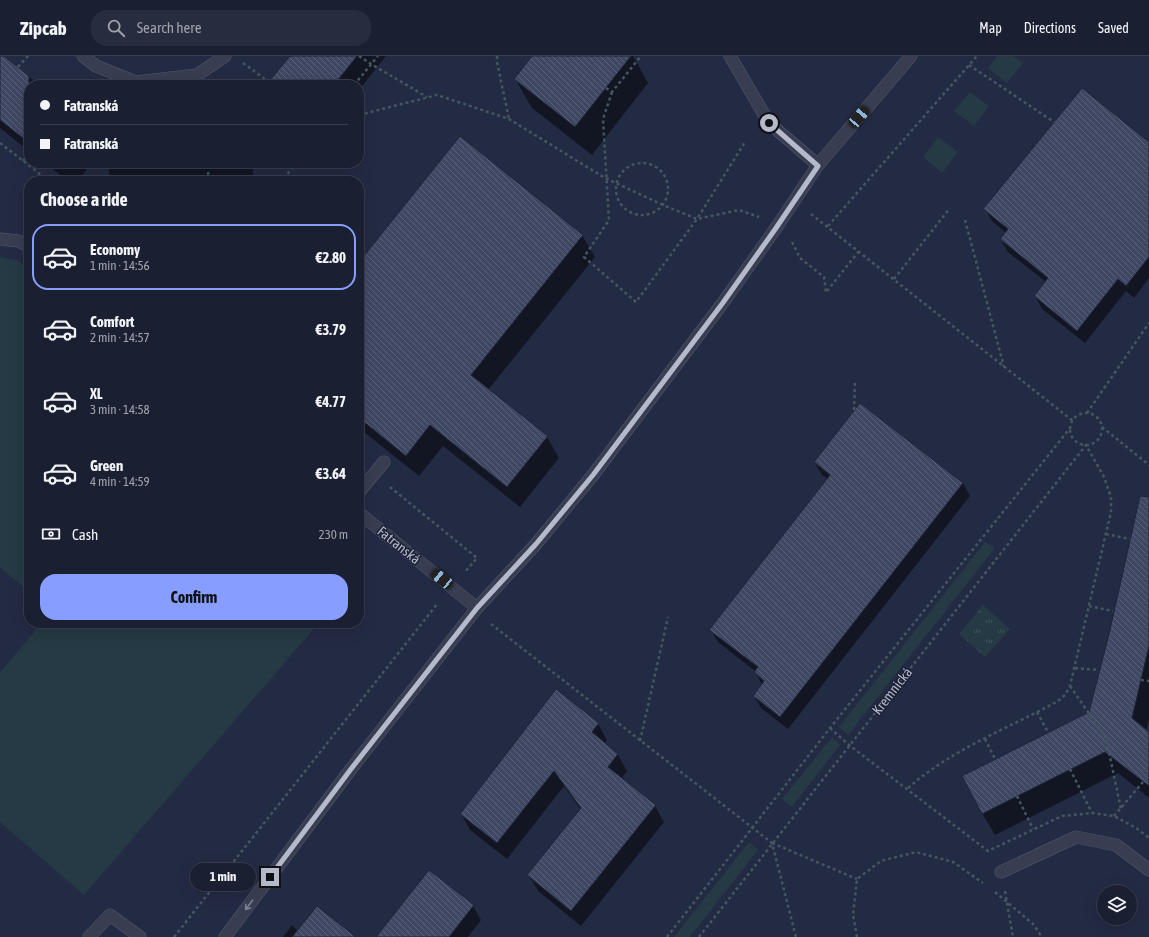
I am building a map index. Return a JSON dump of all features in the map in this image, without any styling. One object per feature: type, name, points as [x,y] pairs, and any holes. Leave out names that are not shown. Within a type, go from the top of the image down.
[{"type":"street","points":[[83,56],[96,66],[131,80]]},
{"type":"street","points":[[153,80],[197,75],[225,56]]},
{"type":"street","points":[[730,56],[769,123],[818,166]]},
{"type":"street","points":[[226,937],[351,769],[477,608],[536,544],[593,475],[722,304],[818,166],[910,56]]},
{"type":"street","points":[[0,240],[18,241],[24,244]]},
{"type":"street","points":[[364,486],[384,462]]},
{"type":"street","name":"Fatranská","points":[[364,517],[477,608]]},
{"type":"street","points":[[1001,872],[1076,837],[1116,845],[1149,870]]},
{"type":"street","points":[[89,937],[110,915],[140,937]]},
{"type":"path","points":[[18,67],[28,56]]},
{"type":"path","points":[[360,56],[428,98]]},
{"type":"path","points":[[358,80],[378,56]]},
{"type":"path","points":[[497,56],[509,119]]},
{"type":"path","points":[[641,56],[612,92],[603,120],[605,178],[609,220],[584,257],[636,302],[697,219],[745,142]]},
{"type":"path","points":[[828,226],[977,56]]},
{"type":"path","points":[[239,60],[266,80]]},
{"type":"path","points":[[969,65],[1054,122]]},
{"type":"path","points":[[606,88],[612,92]]},
{"type":"path","points":[[364,114],[437,96],[509,119],[605,178],[697,219],[739,210],[763,219]]},
{"type":"path","points":[[0,143],[23,161]]},
{"type":"path","points":[[640,163],[656,167],[663,173],[667,181],[668,194],[663,205],[656,212],[648,215],[632,213],[625,209],[617,194],[617,184],[624,171],[631,166],[640,163]]},
{"type":"path","points":[[32,168],[43,176]]},
{"type":"path","points":[[208,172],[208,176]]},
{"type":"path","points":[[894,279],[950,208]]},
{"type":"path","points":[[811,214],[1072,421]]},
{"type":"path","points":[[965,220],[1004,367]]},
{"type":"path","points":[[788,238],[800,258],[824,277],[826,292],[859,251]]},
{"type":"path","points":[[1087,413],[1149,323]]},
{"type":"path","points":[[854,410],[855,380]]},
{"type":"path","points":[[1087,413],[1097,418],[1100,422],[1101,432],[1096,442],[1086,445],[1076,441],[1071,433],[1071,427],[1072,421],[1079,415],[1087,413]]},
{"type":"path","points":[[667,937],[830,728],[1071,427]]},
{"type":"path","points":[[1101,427],[1149,465]]},
{"type":"path","points":[[907,789],[918,779],[952,756],[1058,701],[1065,695],[1070,686],[1111,512],[1111,497],[1104,477],[1086,445]]},
{"type":"path","name":"Kremnická","points":[[698,937],[1086,445]]},
{"type":"path","points":[[174,937],[451,587],[477,558],[374,474]]},
{"type":"path","points":[[1106,534],[1130,539]]},
{"type":"path","points":[[1089,606],[1113,611]]},
{"type":"path","points":[[640,741],[668,617]]},
{"type":"path","points":[[488,621],[752,829],[772,843],[857,879]]},
{"type":"path","points":[[1074,668],[1099,670]]},
{"type":"path","points":[[1141,680],[1149,681]]},
{"type":"path","points":[[1070,686],[1106,738],[1121,809]]},
{"type":"path","points":[[1038,712],[1048,732]]},
{"type":"path","points":[[830,728],[849,745],[988,850],[1062,816],[1092,813],[1114,816],[1136,828],[1149,838]]},
{"type":"path","points":[[985,739],[995,759]]},
{"type":"path","points":[[1070,769],[1092,813]]},
{"type":"path","points":[[1114,816],[1143,782]]},
{"type":"path","points":[[1017,796],[1032,829]]},
{"type":"path","points":[[772,843],[796,937]]},
{"type":"path","points":[[857,937],[853,915],[857,879],[881,860],[916,852],[953,862],[984,883]]},
{"type":"path","points":[[990,888],[1033,924],[1042,937]]},
{"type":"green space","points":[[997,56],[1013,56],[1023,63],[1007,83],[988,68]]},
{"type":"green space","points":[[970,92],[989,106],[974,126],[954,111]]},
{"type":"green space","points":[[938,137],[958,152],[942,173],[923,157]]},
{"type":"green space","points":[[0,257],[17,260],[24,266],[24,588],[0,567]]},
{"type":"green space","points":[[985,542],[995,548],[848,735],[839,727]]},
{"type":"green space","points":[[983,605],[1010,629],[985,657],[959,634]]},
{"type":"green space","points":[[38,628],[315,628],[84,895],[0,822],[0,672]]},
{"type":"green space","points":[[832,737],[840,745],[792,807],[782,799]]},
{"type":"green space","points":[[749,842],[758,850],[690,937],[674,937]]},
{"type":"building","points":[[0,56],[4,56],[29,76],[29,80],[24,80],[24,139],[0,120]]},
{"type":"building","points":[[290,56],[357,56],[338,80],[270,80]]},
{"type":"building","points":[[532,56],[631,56],[575,127],[514,79]]},
{"type":"building","points":[[1082,88],[1149,142],[1149,257],[1126,286],[1118,279],[1077,331],[1034,296],[1048,278],[1000,239],[1008,229],[983,209]]},
{"type":"building","points":[[460,136],[583,235],[471,375],[548,436],[507,487],[430,425],[406,456],[364,422],[364,256]]},
{"type":"building","points":[[860,403],[963,483],[780,717],[753,696],[764,681],[754,672],[758,667],[709,630],[830,475],[814,462]]},
{"type":"building","points":[[1140,496],[1149,497],[1149,646],[1132,718],[1149,732],[1149,786],[1105,752],[982,814],[962,776],[1089,712],[1109,634]]},
{"type":"building","points":[[556,689],[599,723],[592,732],[618,754],[608,767],[656,805],[571,911],[527,875],[581,808],[554,771],[497,843],[460,814]]},
{"type":"building","points":[[429,870],[474,905],[449,937],[376,937]]},
{"type":"building","points":[[317,906],[356,937],[292,937]]},
{"type":"route","points":[[270,877],[351,769],[477,608],[536,544],[593,475],[722,304],[818,166],[769,123]]}]
